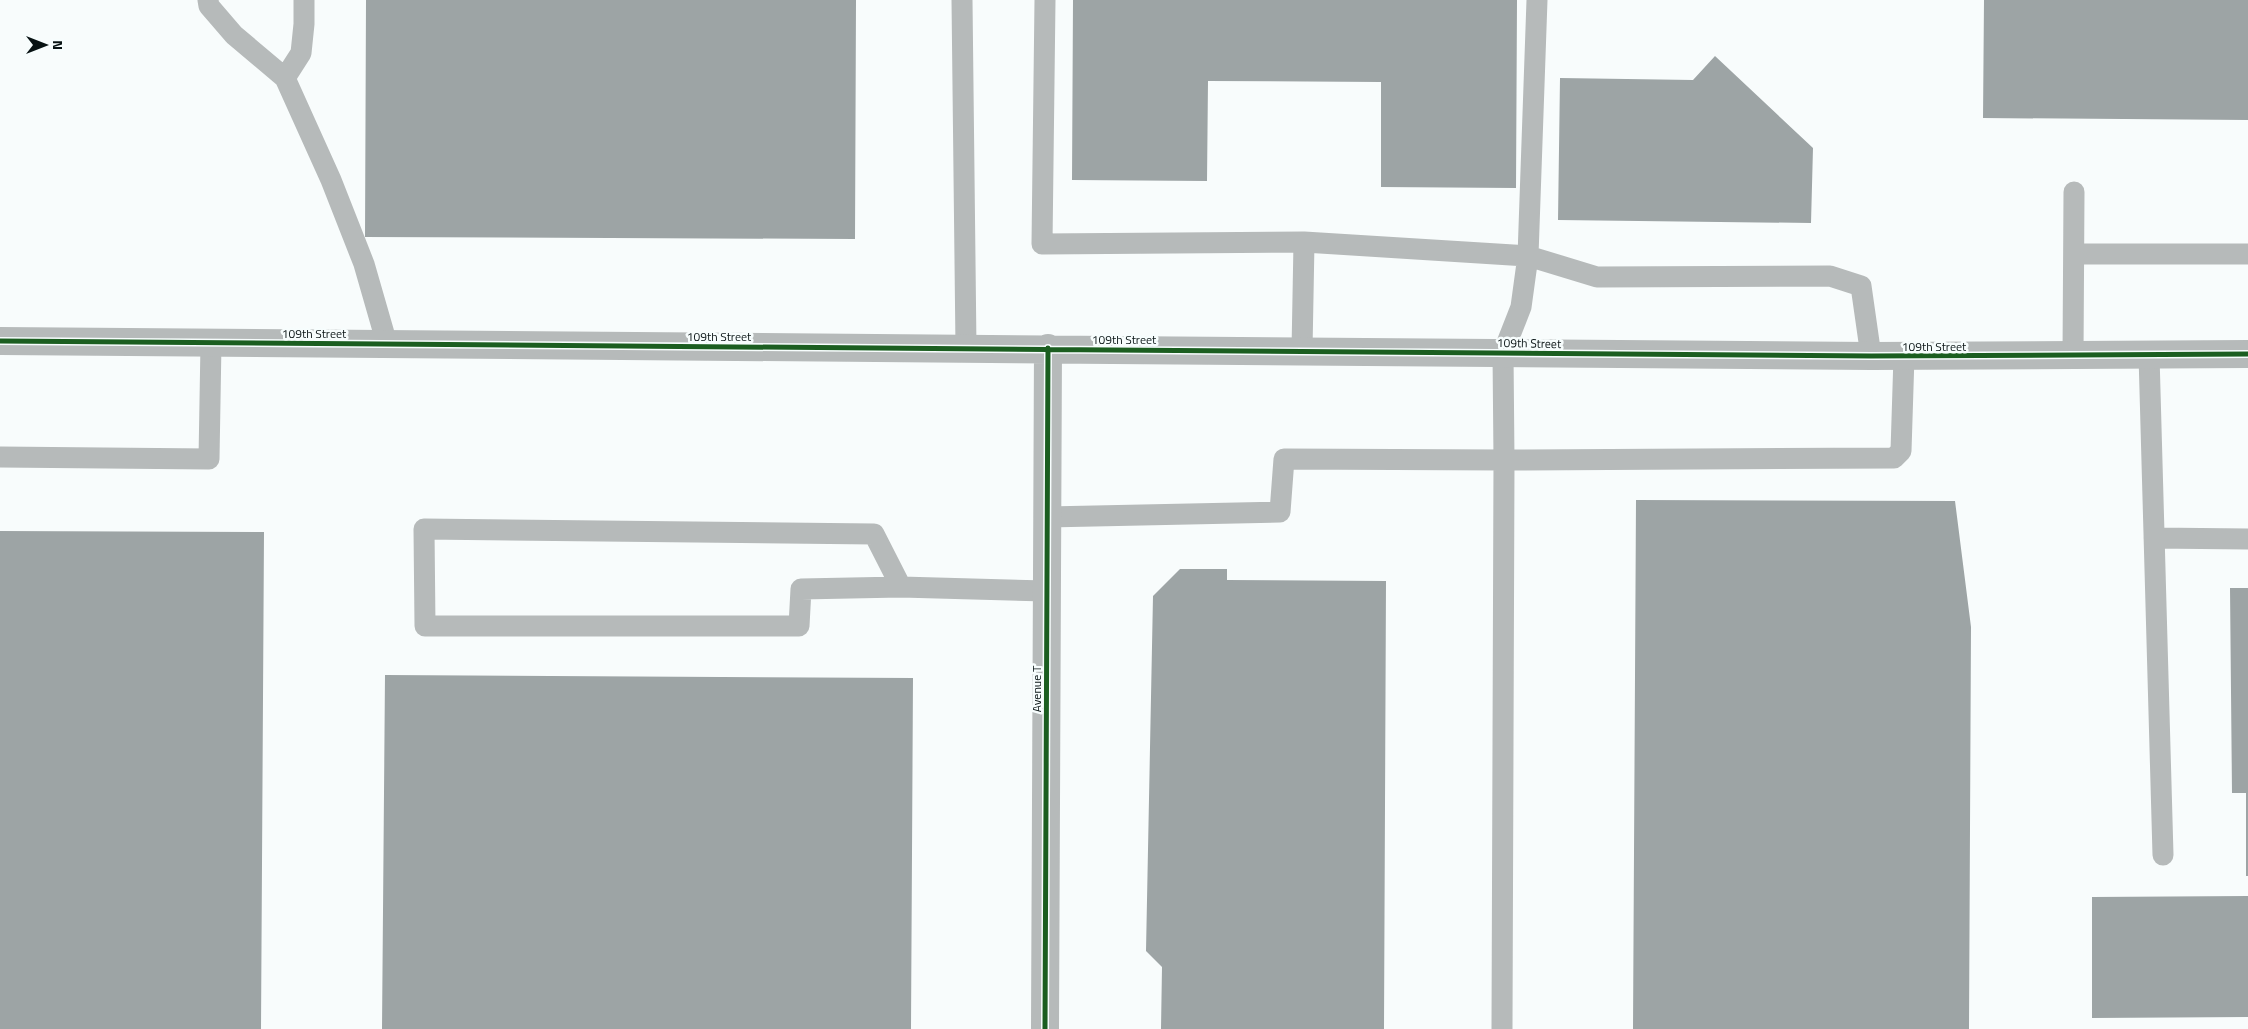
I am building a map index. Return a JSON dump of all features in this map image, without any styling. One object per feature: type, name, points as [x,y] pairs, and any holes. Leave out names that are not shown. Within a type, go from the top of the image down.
[{"type":"street","name":"109th Street","points":[[0,341],[1871,356],[2248,354]]},
{"type":"street","name":"Avenue T","points":[[1045,1029],[1048,348]]},
{"type":"lane","points":[[208,0],[209,6],[234,35],[285,78],[331,180],[364,264],[386,344]]},
{"type":"lane","points":[[285,78],[300,53],[304,24],[304,0]]},
{"type":"lane","points":[[962,0],[966,348]]},
{"type":"lane","points":[[1045,0],[1042,244],[1304,242],[1528,256],[1597,277],[1830,276],[1861,286],[1871,356]]},
{"type":"lane","points":[[1502,1029],[1503,353],[1521,307],[1528,256],[1537,0]]},
{"type":"lane","points":[[2073,356],[2074,192]]},
{"type":"lane","points":[[1302,351],[1304,242]]},
{"type":"lane","points":[[2074,254],[2248,254]]},
{"type":"lane","points":[[0,457],[209,459],[211,342]]},
{"type":"lane","points":[[2149,355],[2163,855]]},
{"type":"lane","points":[[1047,517],[1280,512],[1284,459],[1894,458],[1900,451],[1904,356]]},
{"type":"lane","points":[[900,587],[874,534],[424,529],[425,626],[799,626],[801,589],[900,587],[1046,591]]},
{"type":"lane","points":[[2154,538],[2248,539]]},
{"type":"building","points":[[366,0],[856,0],[855,239],[365,237]]},
{"type":"building","points":[[1073,0],[1517,0],[1516,188],[1381,187],[1381,82],[1208,81],[1207,181],[1072,180]]},
{"type":"building","points":[[1984,0],[2248,0],[2248,120],[1983,118]]},
{"type":"building","points":[[1715,56],[1813,148],[1811,223],[1558,220],[1560,78],[1693,80]]},
{"type":"building","points":[[1636,500],[1955,501],[1971,627],[1969,1029],[1633,1029]]},
{"type":"building","points":[[0,531],[264,532],[261,1029],[0,1029]]},
{"type":"building","points":[[1180,569],[1227,569],[1227,580],[1386,581],[1384,1029],[1161,1029],[1162,967],[1146,951],[1153,596]]},
{"type":"building","points":[[2230,588],[2248,588],[2248,876],[2246,876],[2246,793],[2232,793]]},
{"type":"building","points":[[385,675],[913,678],[911,1029],[382,1029]]},
{"type":"building","points":[[2248,896],[2248,1017],[2092,1018],[2092,897]]},
{"type":"cycle path","points":[[0,341],[1871,356],[2248,354]]},
{"type":"cycle path","points":[[1045,1029],[1048,348]]}]
